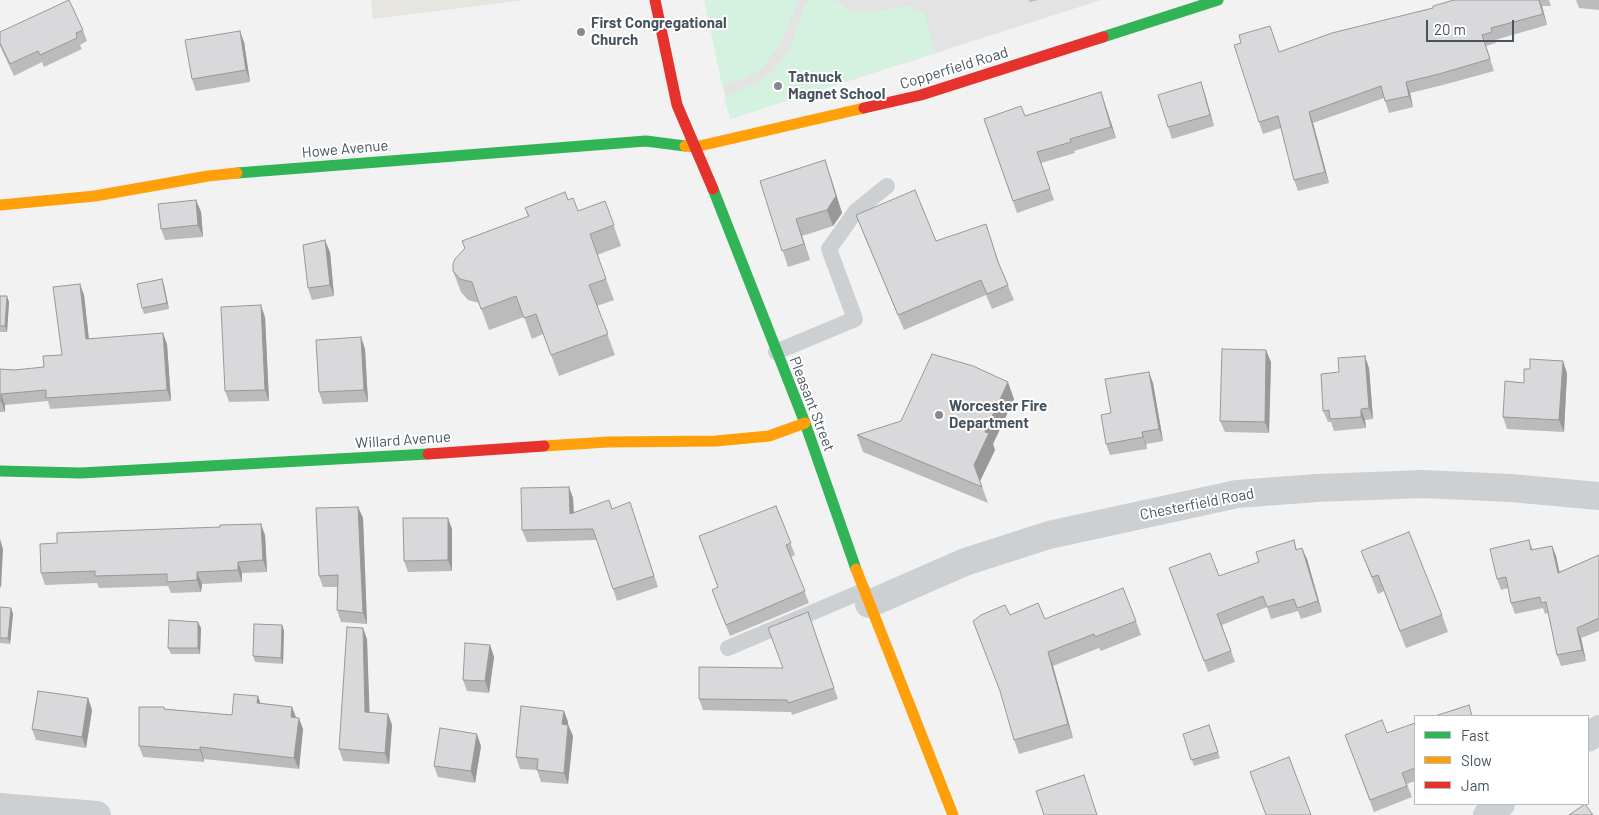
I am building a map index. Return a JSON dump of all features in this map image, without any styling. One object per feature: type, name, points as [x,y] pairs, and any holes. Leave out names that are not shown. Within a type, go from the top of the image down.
[{"type":"street","name":"Pleasant Street","points":[[655,0],[677,105],[714,190],[805,423],[866,597],[953,815]]},
{"type":"street","name":"Copperfield Road","points":[[694,147],[922,95],[1218,0]]},
{"type":"street","name":"Howe Avenue","points":[[0,205],[95,196],[208,176],[348,164],[646,141],[694,147]]},
{"type":"street","name":"Willard Avenue","points":[[0,471],[82,473],[608,442],[716,441],[769,436],[805,423]]},
{"type":"street","name":"Chesterfield Road","points":[[866,597],[1049,535],[1237,494],[1317,488],[1424,484],[1511,488],[1599,496]]},
{"type":"street","points":[[1486,815],[1500,805]]},
{"type":"street","points":[[0,807],[97,815]]},
{"type":"lane","points":[[776,352],[855,319],[829,249],[856,212],[887,186]]},
{"type":"lane","points":[[728,648],[866,597]]},
{"type":"shaded area","points":[[371,0],[526,0],[373,19]]},
{"type":"shaded area","name":"Tatnuck Magnet School","points":[[705,0],[1101,0],[730,119]]},
{"type":"green space","points":[[704,0],[798,0],[786,31],[776,50],[763,67],[746,78],[722,86]]},
{"type":"green space","points":[[809,0],[835,0],[851,12],[880,11],[913,5],[914,12],[924,11],[935,53],[730,119],[724,97],[769,75],[780,63],[791,45],[804,6]]},
{"type":"building","points":[[69,0],[83,30],[76,33],[77,38],[40,55],[38,51],[10,64],[0,43],[0,32]]},
{"type":"building","points":[[1454,0],[1539,0],[1543,14],[1491,28],[1492,32],[1482,35],[1490,59],[1406,82],[1409,96],[1385,101],[1381,86],[1309,112],[1325,172],[1294,180],[1278,116],[1259,122],[1234,45],[1241,43],[1239,35],[1270,26],[1279,52],[1332,33],[1433,8],[1433,6]]},
{"type":"building","points":[[240,31],[246,70],[192,79],[185,40]]},
{"type":"building","points":[[1201,82],[1210,115],[1168,127],[1158,95]]},
{"type":"building","points":[[1101,92],[1111,127],[1070,139],[1071,142],[1037,152],[1050,189],[1013,201],[984,119],[1021,106],[1025,116]]},
{"type":"building","points":[[825,160],[836,196],[827,210],[796,219],[804,244],[782,251],[760,181]]},
{"type":"building","points":[[915,190],[936,241],[986,224],[998,262],[1008,285],[987,294],[981,280],[898,315],[856,215]]},
{"type":"building","points":[[565,192],[568,200],[573,198],[578,211],[605,201],[614,225],[590,234],[606,279],[589,285],[608,334],[551,355],[536,314],[524,318],[516,296],[481,309],[472,282],[460,279],[453,271],[453,264],[465,248],[462,241],[529,216],[525,208]]},
{"type":"building","points":[[196,200],[198,225],[161,229],[158,204]]},
{"type":"building","points":[[325,240],[330,285],[308,288],[303,245]]},
{"type":"building","points":[[162,279],[167,303],[142,308],[137,284]]},
{"type":"building","points":[[80,284],[86,339],[163,333],[167,390],[46,398],[46,390],[1,394],[0,401],[0,369],[14,370],[44,367],[43,356],[62,355],[53,287]]},
{"type":"building","points":[[0,296],[7,296],[5,326],[0,326]]},
{"type":"building","points":[[261,305],[265,390],[225,391],[221,307]]},
{"type":"building","points":[[361,337],[364,390],[319,392],[316,340]]},
{"type":"building","points":[[1222,349],[1266,350],[1265,422],[1220,421]]},
{"type":"building","points":[[932,354],[973,366],[1008,382],[985,432],[989,433],[974,465],[982,487],[857,435],[901,421]]},
{"type":"building","points":[[1365,356],[1369,408],[1361,409],[1361,417],[1330,419],[1329,410],[1323,411],[1321,374],[1339,372],[1338,358]]},
{"type":"building","points":[[1530,359],[1563,361],[1559,420],[1503,417],[1505,381],[1524,383],[1524,369],[1530,369]]},
{"type":"building","points":[[1149,372],[1159,429],[1142,432],[1143,437],[1106,444],[1101,415],[1111,413],[1105,379]]},
{"type":"building","points":[[569,487],[570,514],[609,500],[612,509],[630,502],[654,576],[613,589],[593,529],[522,530],[521,488]]},
{"type":"building","points":[[776,506],[791,543],[786,545],[805,591],[726,625],[712,590],[718,587],[699,536]]},
{"type":"building","points":[[358,507],[363,613],[337,610],[338,575],[319,576],[316,508]]},
{"type":"building","points":[[403,518],[448,518],[448,560],[404,561]]},
{"type":"building","points":[[261,524],[263,560],[238,562],[238,570],[197,572],[197,580],[167,582],[167,574],[95,576],[95,571],[41,573],[40,544],[57,543],[57,533]]},
{"type":"building","points":[[1409,532],[1442,615],[1400,631],[1378,575],[1372,577],[1361,551]]},
{"type":"building","points":[[1294,540],[1296,550],[1302,548],[1318,601],[1297,608],[1294,599],[1267,607],[1263,596],[1217,614],[1231,651],[1204,661],[1169,568],[1210,553],[1219,576],[1259,562],[1256,552]]},
{"type":"building","points":[[1529,540],[1531,550],[1552,546],[1558,573],[1599,555],[1599,618],[1577,628],[1582,650],[1557,655],[1546,602],[1541,603],[1540,597],[1511,603],[1506,577],[1497,579],[1490,549]]},
{"type":"building","points":[[1123,588],[1136,621],[1095,637],[1094,634],[1048,652],[1068,724],[1014,740],[1000,691],[973,621],[981,615],[1005,605],[1010,615],[1038,603],[1045,619]]},
{"type":"building","points":[[0,607],[11,608],[8,638],[0,638]]},
{"type":"building","points":[[808,612],[834,688],[788,703],[787,700],[699,699],[699,667],[783,668],[768,628]]},
{"type":"building","points":[[169,620],[198,622],[198,648],[168,648]]},
{"type":"building","points":[[254,624],[282,625],[281,658],[253,656]]},
{"type":"building","points":[[347,627],[363,628],[365,712],[388,714],[385,753],[339,749]]},
{"type":"building","points":[[465,643],[490,645],[485,681],[463,680]]},
{"type":"building","points":[[38,691],[88,698],[82,737],[32,729]]},
{"type":"building","points":[[234,694],[258,696],[257,703],[292,707],[291,717],[299,718],[294,758],[200,747],[200,750],[139,746],[139,707],[164,707],[164,709],[232,715]]},
{"type":"building","points":[[1469,705],[1472,715],[1438,715]]},
{"type":"building","points":[[521,706],[564,711],[562,724],[568,725],[564,773],[537,770],[538,759],[516,757]]},
{"type":"building","points":[[1382,720],[1387,733],[1414,723],[1414,768],[1402,773],[1407,786],[1370,800],[1345,735]]},
{"type":"building","points":[[1209,725],[1218,752],[1191,760],[1183,734]]},
{"type":"building","points":[[440,728],[477,734],[471,771],[434,766]]},
{"type":"building","points":[[1289,757],[1311,815],[1266,815],[1250,772]]},
{"type":"building","points":[[1084,775],[1097,815],[1044,815],[1036,791]]},
{"type":"building","points":[[1586,805],[1593,815],[1569,815]]},
{"type":"traffic: fast","points":[[1103,37],[1218,0]]},
{"type":"traffic: fast","points":[[237,173],[646,141],[685,146]]},
{"type":"traffic: fast","points":[[713,189],[805,423],[856,569]]},
{"type":"traffic: fast","points":[[0,471],[81,473],[428,454]]},
{"type":"traffic: slow","points":[[685,146],[695,147],[864,108]]},
{"type":"traffic: slow","points":[[0,205],[95,196],[208,176],[237,173]]},
{"type":"traffic: slow","points":[[544,446],[608,442],[716,441],[769,436],[805,423]]},
{"type":"traffic: slow","points":[[856,569],[953,815]]},
{"type":"traffic: jam","points":[[655,0],[677,105],[713,189]]},
{"type":"traffic: jam","points":[[864,108],[921,95],[1103,37]]},
{"type":"traffic: jam","points":[[428,454],[544,446]]},
{"type":"place","name":"First Congregational Church","points":[[581,32]]},
{"type":"place","name":"Tatnuck Magnet School","points":[[778,86]]},
{"type":"place","name":"Worcester Fire Department","points":[[939,415]]}]
